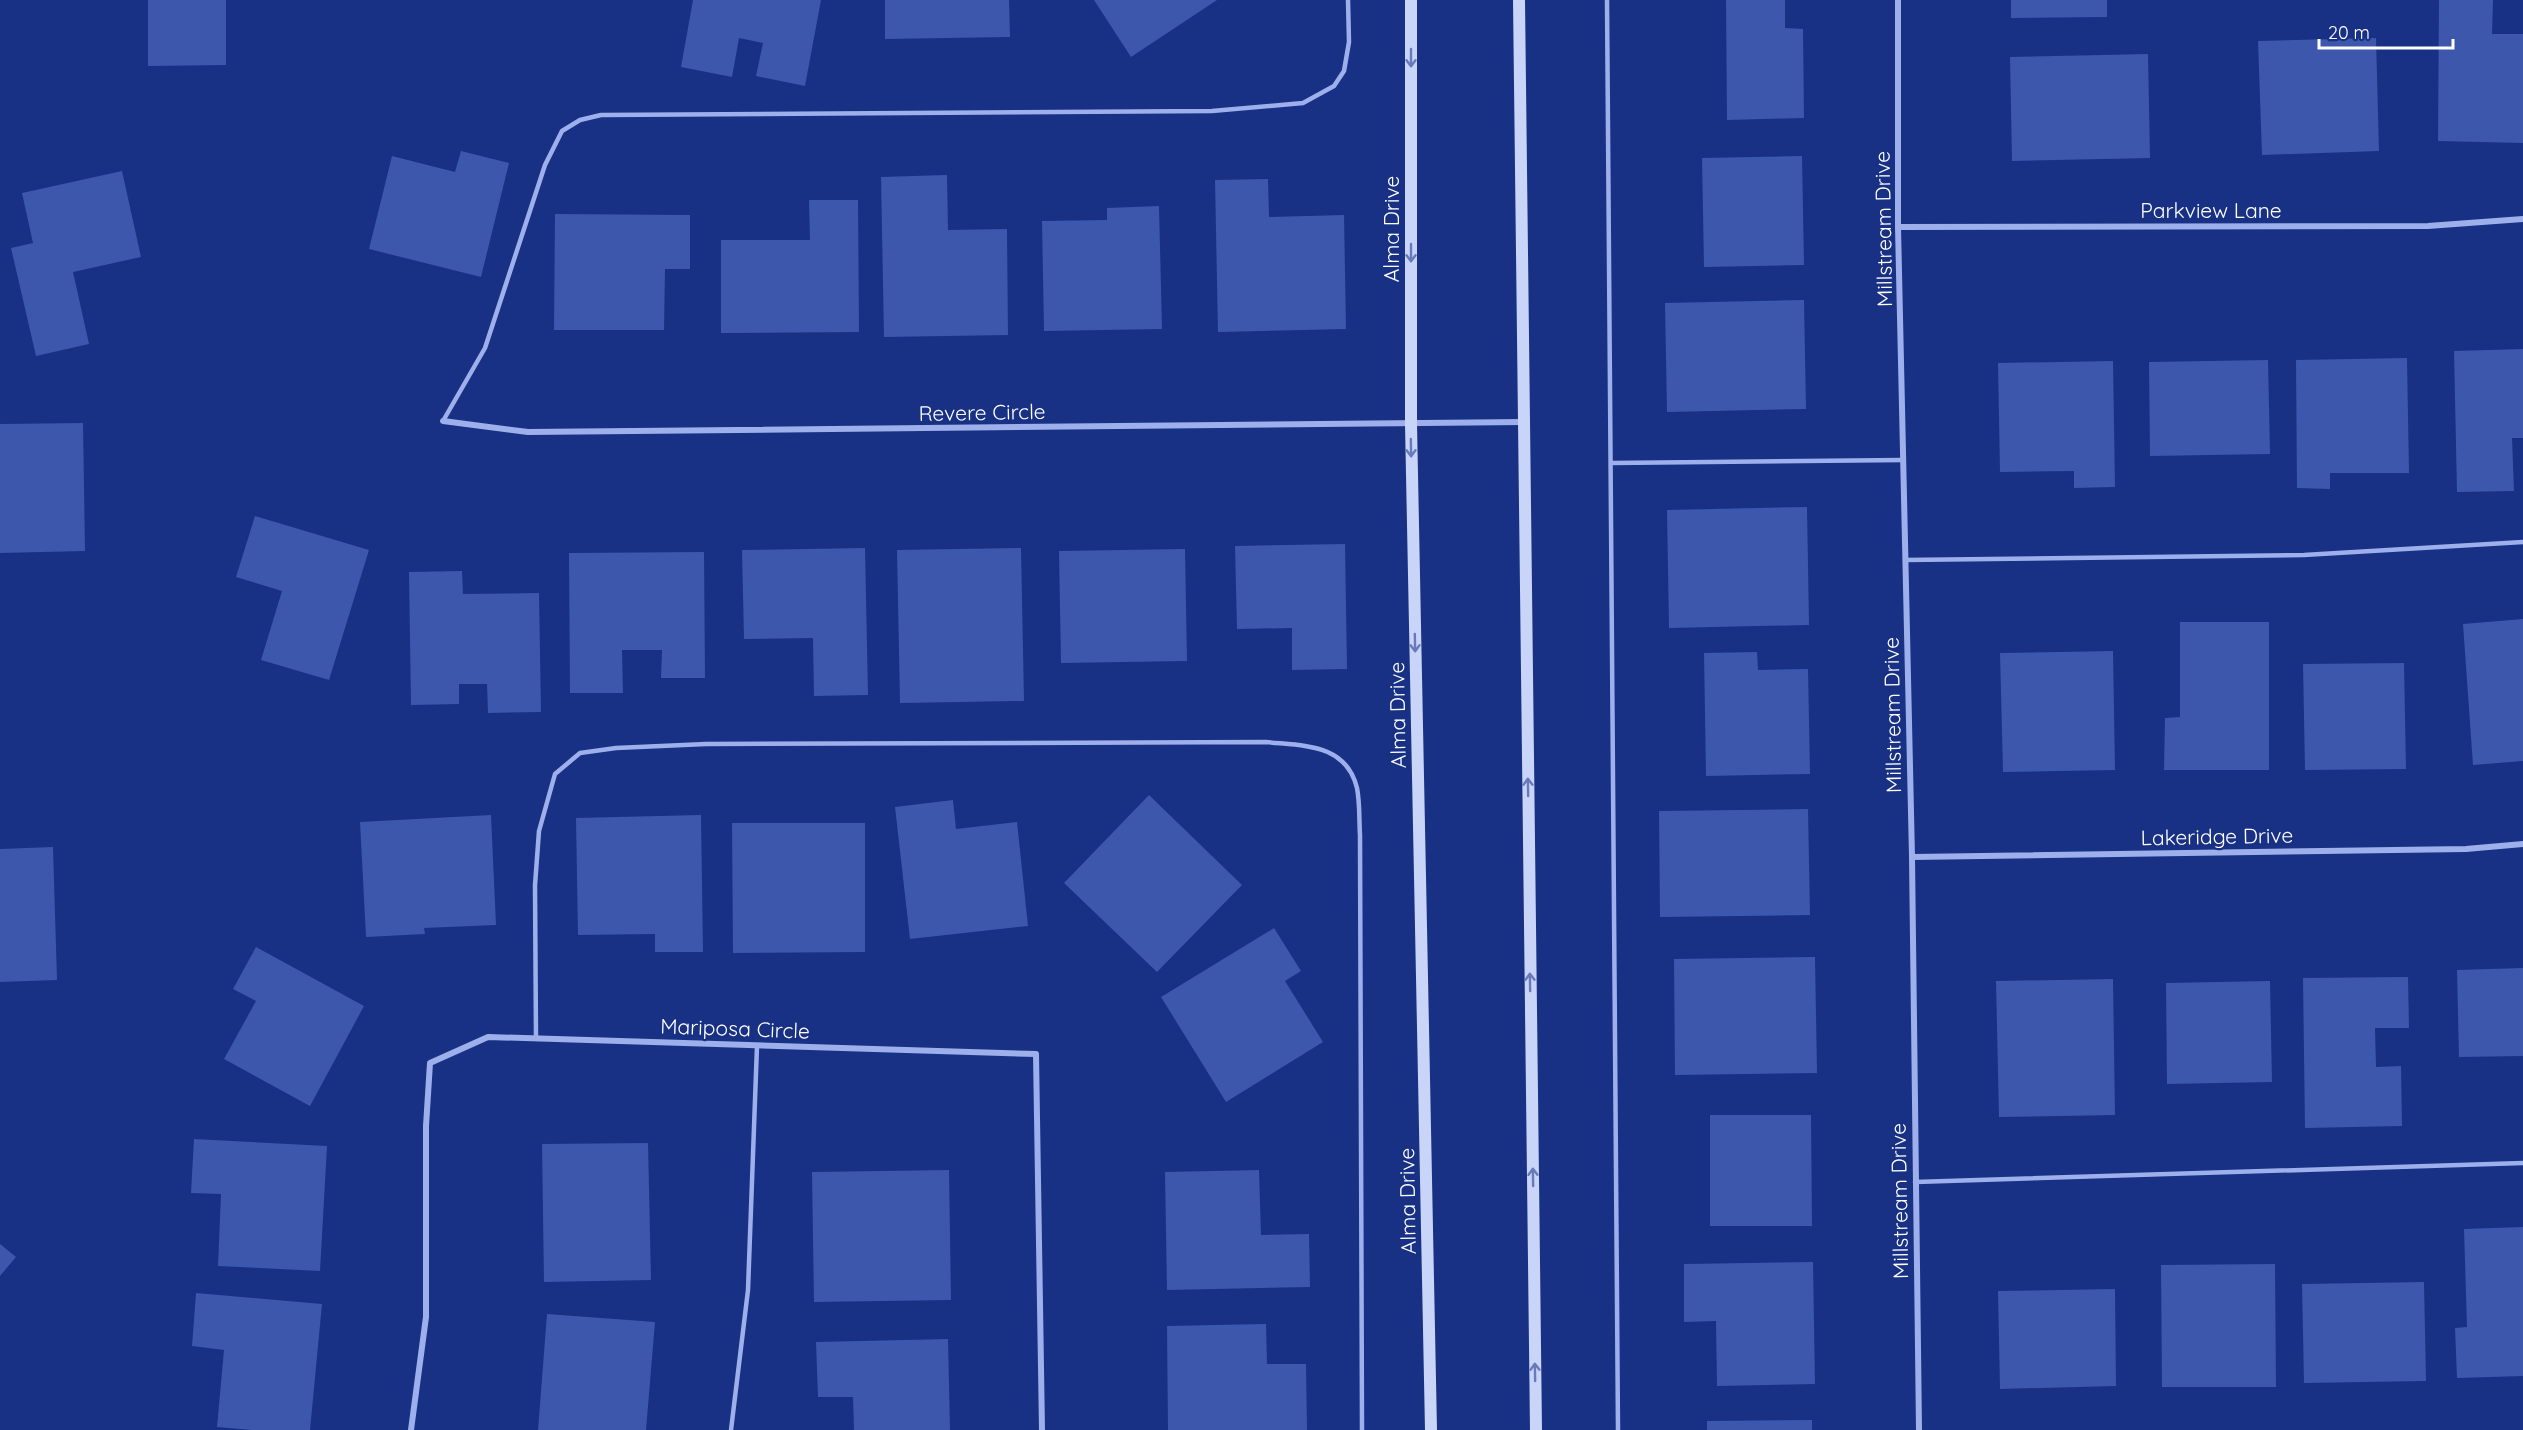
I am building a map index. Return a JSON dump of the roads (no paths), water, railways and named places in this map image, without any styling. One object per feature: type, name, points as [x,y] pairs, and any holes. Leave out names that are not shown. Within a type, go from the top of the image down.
[{"type":"main road","name":"Alma Drive","points":[[1411,0],[1411,424],[1431,1430]]},
{"type":"main road","points":[[1519,0],[1536,1430]]},
{"type":"street","name":"Millstream Drive","points":[[1899,0],[1898,227],[1912,857],[1919,1430]]},
{"type":"street","name":"Parkview Lane","points":[[1898,227],[2428,226],[2523,219]]},
{"type":"street","name":"Revere Circle","points":[[443,421],[528,432],[1523,422]]},
{"type":"street","name":"Lakeridge Drive","points":[[1912,857],[2454,849],[2523,844]]},
{"type":"street","name":"Mariposa Circle","points":[[411,1430],[426,1317],[426,1126],[430,1063],[488,1037],[1036,1054],[1042,1430]]},
{"type":"lane","points":[[443,421],[485,348],[545,165],[562,131],[580,120],[601,115],[1212,111],[1303,103],[1334,86],[1344,70],[1349,42],[1348,0]]},
{"type":"lane","points":[[1607,0],[1612,463],[1613,1056],[1618,1430]]},
{"type":"lane","points":[[1612,463],[1903,460]]},
{"type":"lane","points":[[1905,560],[2304,555],[2523,542]]},
{"type":"lane","points":[[536,1038],[535,885],[539,831],[555,774],[580,753],[615,748],[706,744],[1230,742],[1287,744],[1333,753],[1348,766],[1357,788],[1360,835],[1362,1430]]},
{"type":"lane","points":[[730,1430],[748,1290],[757,1046]]},
{"type":"lane","points":[[1915,1182],[2523,1163]]}]
